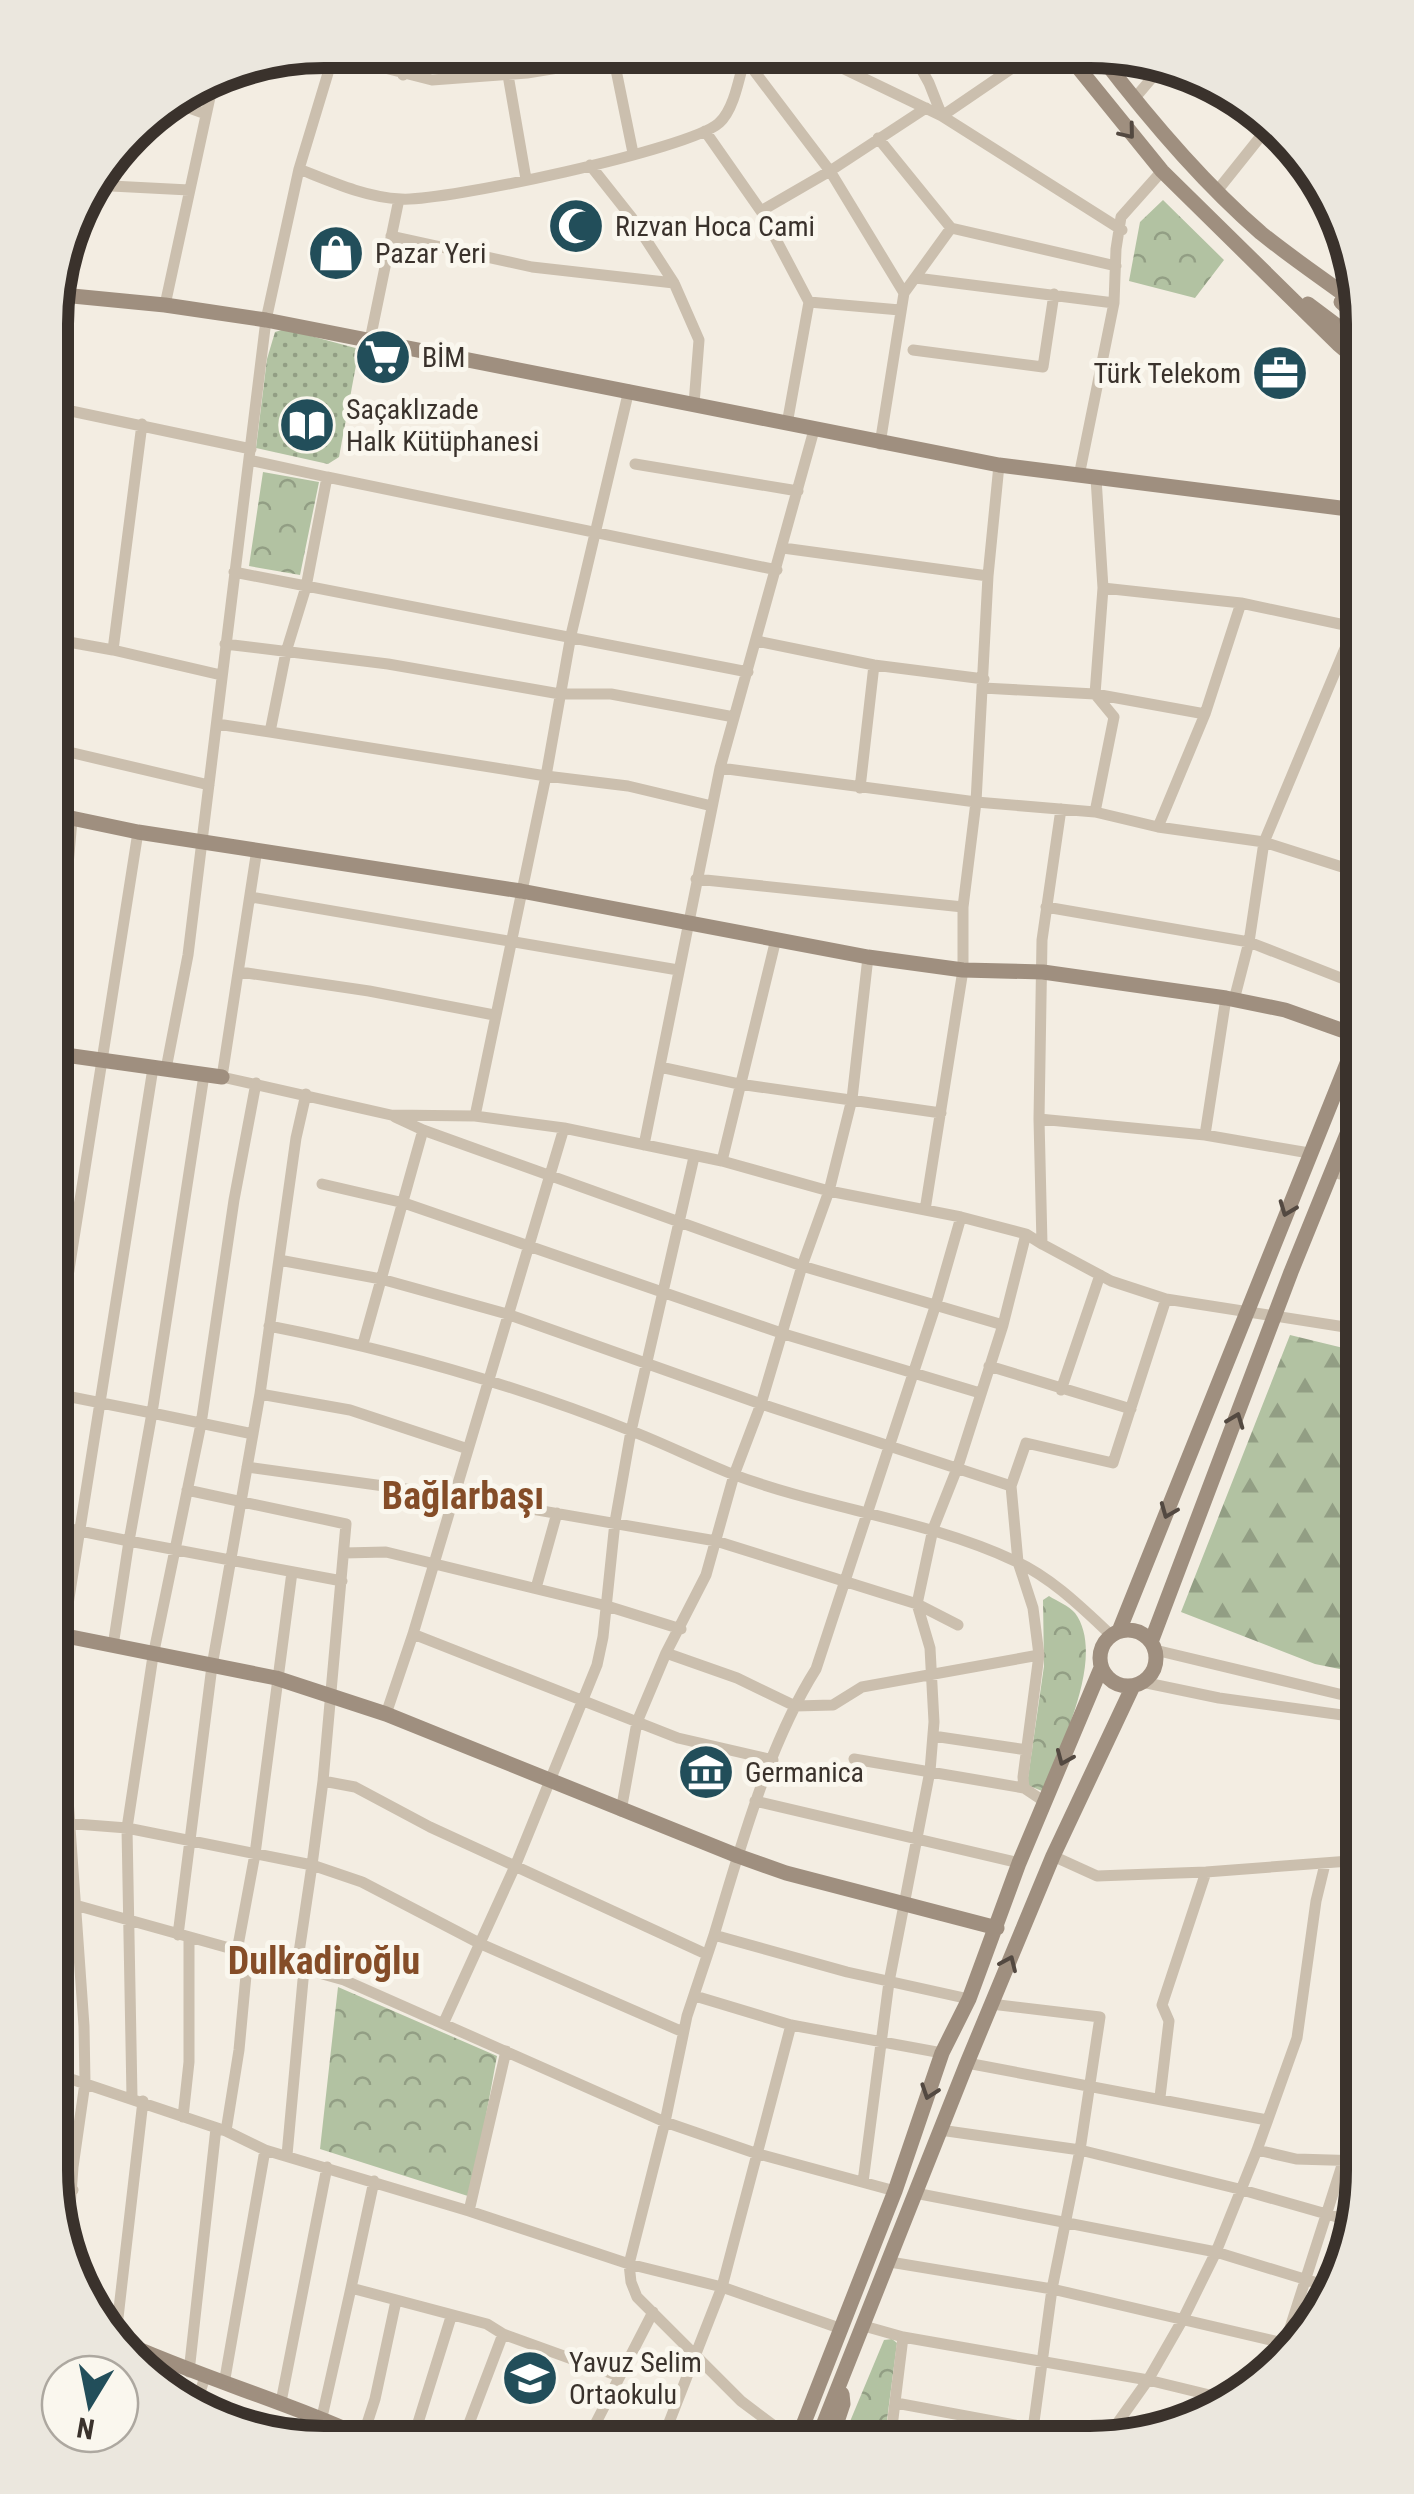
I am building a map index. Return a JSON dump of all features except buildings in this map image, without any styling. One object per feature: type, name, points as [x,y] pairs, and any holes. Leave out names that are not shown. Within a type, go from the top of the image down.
[{"type":"main road","points":[[1078,67],[1162,171],[1216,228],[1346,349]]},
{"type":"main road","points":[[1110,68],[1217,190],[1346,306]]},
{"type":"main road","points":[[1216,228],[1346,332]]},
{"type":"main road","points":[[1262,234],[1344,294]]},
{"type":"main road","points":[[69,296],[266,320],[1000,465],[1346,508]]},
{"type":"main road","points":[[67,818],[520,891],[868,957],[963,970],[1043,972],[1230,999],[1346,1025]]},
{"type":"main road","points":[[67,1056],[222,1077]]},
{"type":"main road","points":[[796,2426],[804,2403],[823,2379],[895,2191],[942,2053],[969,1999],[1019,1863],[1101,1668],[1100,1649],[1115,1633],[1250,1311],[1346,1065]]},
{"type":"main road","points":[[823,2426],[1053,1856],[1138,1684],[1154,1667],[1153,1646],[1346,1137]]},
{"type":"main road","points":[[1115,1633],[1137,1632],[1153,1646]]},
{"type":"main road","points":[[67,1636],[276,1678],[328,1694],[738,1856],[996,1928]]},
{"type":"main road","points":[[1101,1668],[1114,1683],[1138,1684]]},
{"type":"main road","points":[[141,2349],[197,2375],[342,2426]]},
{"type":"main road","points":[[836,2426],[843,2404],[842,2382]]},
{"type":"street","points":[[67,1584],[159,1068],[188,955],[266,320],[299,169],[330,67]]},
{"type":"street","points":[[377,67],[432,80],[566,67]]},
{"type":"street","points":[[402,67],[403,75]]},
{"type":"street","points":[[525,67],[526,73]]},
{"type":"street","points":[[615,67],[632,154]]},
{"type":"street","points":[[299,169],[351,189],[399,199],[426,199],[590,166],[705,132],[721,122],[743,67]]},
{"type":"street","points":[[753,67],[830,171],[904,293]]},
{"type":"street","points":[[840,67],[942,116],[1122,230]]},
{"type":"street","points":[[920,67],[942,116]]},
{"type":"street","points":[[942,116],[1002,67]]},
{"type":"street","points":[[508,74],[526,179]]},
{"type":"street","points":[[1134,100],[1154,76]]},
{"type":"street","points":[[165,306],[210,94]]},
{"type":"street","points":[[187,107],[206,114]]},
{"type":"street","points":[[761,211],[926,108]]},
{"type":"street","points":[[705,132],[761,211],[809,302],[787,424]]},
{"type":"street","points":[[1217,190],[1262,134]]},
{"type":"street","points":[[878,138],[951,228],[1116,266]]},
{"type":"street","points":[[590,166],[632,218],[674,284],[699,340],[694,404]]},
{"type":"street","points":[[1095,812],[1114,717],[1095,694],[1103,588],[1088,477],[1114,303],[1116,248],[1122,217],[1162,171]]},
{"type":"street","points":[[108,186],[189,190]]},
{"type":"street","points":[[370,340],[399,199]]},
{"type":"street","points":[[880,444],[904,293],[951,228]]},
{"type":"street","points":[[391,236],[532,267],[674,284]]},
{"type":"street","points":[[916,278],[1114,303]]},
{"type":"street","points":[[914,350],[1042,367],[1054,294]]},
{"type":"street","points":[[809,302],[900,310]]},
{"type":"street","points":[[476,1116],[571,635],[629,390]]},
{"type":"street","points":[[67,410],[142,424],[328,478],[777,570]]},
{"type":"street","points":[[113,650],[142,424]]},
{"type":"street","points":[[644,1145],[720,768],[814,430]]},
{"type":"street","points":[[634,464],[798,491]]},
{"type":"street","points":[[926,1210],[963,970],[963,907],[976,802],[988,576],[1000,465]]},
{"type":"street","points":[[270,732],[328,478]]},
{"type":"street","points":[[783,548],[988,576]]},
{"type":"street","points":[[234,572],[748,672]]},
{"type":"street","points":[[1103,588],[1242,603],[1346,627]]},
{"type":"street","points":[[1158,827],[1205,714],[1242,603]]},
{"type":"street","points":[[757,641],[984,683],[1095,694],[1205,714]]},
{"type":"street","points":[[67,642],[222,674]]},
{"type":"street","points":[[226,644],[388,664],[560,694],[611,694],[734,717]]},
{"type":"street","points":[[1206,1135],[1230,999],[1248,942],[1264,842],[1346,659]]},
{"type":"street","points":[[860,788],[874,665]]},
{"type":"street","points":[[216,724],[628,786],[712,806]]},
{"type":"street","points":[[67,752],[209,786]]},
{"type":"street","points":[[720,768],[976,802],[1095,812],[1158,827],[1264,842],[1346,868]]},
{"type":"street","points":[[1042,1244],[1043,972],[1046,907],[1061,809]]},
{"type":"street","points":[[67,876],[72,820]]},
{"type":"street","points":[[67,1285],[138,832]]},
{"type":"street","points":[[257,849],[222,1077],[392,1115],[423,1130],[802,1266],[1002,1325]]},
{"type":"street","points":[[696,879],[963,907]]},
{"type":"street","points":[[251,898],[678,970]]},
{"type":"street","points":[[1046,907],[1248,942],[1346,980]]},
{"type":"street","points":[[722,1161],[776,939]]},
{"type":"street","points":[[621,1811],[636,1722],[706,1574],[734,1475],[761,1404],[829,1191],[852,1099],[868,957]]},
{"type":"street","points":[[240,972],[494,1015]]},
{"type":"street","points":[[660,1067],[739,1084],[940,1114]]},
{"type":"street","points":[[113,1646],[204,1075]]},
{"type":"street","points":[[119,2324],[137,2099],[127,1828],[153,1656],[201,1424],[234,1200],[256,1083]]},
{"type":"street","points":[[183,2117],[189,2062],[184,1936],[212,1666],[260,1394],[296,1138],[306,1094]]},
{"type":"street","points":[[392,1115],[476,1116],[564,1128],[722,1161],[829,1191],[1026,1234],[1100,1276],[1166,1299],[1346,1327]]},
{"type":"street","points":[[1040,1120],[1206,1135],[1309,1154]]},
{"type":"street","points":[[386,1714],[436,1564],[564,1128]]},
{"type":"street","points":[[363,1344],[423,1130]]},
{"type":"street","points":[[444,2022],[516,1864],[597,1665],[615,1522],[632,1431],[694,1157]]},
{"type":"street","points":[[1332,1172],[1346,1176]]},
{"type":"street","points":[[322,1184],[404,1203],[784,1334],[980,1392]]},
{"type":"street","points":[[772,2426],[741,2401],[636,2297],[629,2264],[683,2032],[706,1954],[755,1801],[795,1706],[816,1669],[961,1217]]},
{"type":"street","points":[[863,2182],[890,1982],[930,1770],[930,1648],[917,1604],[933,1530],[958,1466],[1026,1234]]},
{"type":"street","points":[[279,1260],[381,1279],[508,1314],[761,1404],[1012,1486]]},
{"type":"street","points":[[1061,1390],[1100,1276]]},
{"type":"street","points":[[1024,1788],[1039,1655],[1033,1608],[1018,1562],[1012,1486],[1026,1444],[1113,1463],[1166,1299]]},
{"type":"street","points":[[269,1326],[363,1344],[487,1381],[632,1431],[734,1475],[933,1530],[1018,1562],[1065,1592],[1115,1633]]},
{"type":"street","points":[[989,1366],[1132,1409]]},
{"type":"street","points":[[260,1394],[350,1410],[468,1450]]},
{"type":"street","points":[[67,1396],[252,1434]]},
{"type":"street","points":[[247,1467],[558,1512],[716,1542],[917,1604],[958,1625]]},
{"type":"street","points":[[186,1490],[346,1524],[323,1781],[301,1967],[287,2155]]},
{"type":"street","points":[[536,1588],[558,1512]]},
{"type":"street","points":[[67,1528],[342,1581]]},
{"type":"street","points":[[344,1553],[386,1552],[607,1606],[680,1629]]},
{"type":"street","points":[[196,2392],[221,2129],[239,2050],[242,1952],[292,1572]]},
{"type":"street","points":[[414,1634],[678,1738],[774,1760]]},
{"type":"street","points":[[1153,1646],[1346,1695]]},
{"type":"street","points":[[666,1654],[737,1678],[795,1706],[833,1705],[862,1687],[1039,1655]]},
{"type":"street","points":[[1138,1684],[1346,1716]]},
{"type":"street","points":[[933,1736],[1027,1750]]},
{"type":"street","points":[[854,1759],[1024,1788],[1045,1802]]},
{"type":"street","points":[[323,1781],[354,1788],[706,1954]]},
{"type":"street","points":[[755,1801],[1019,1863]]},
{"type":"street","points":[[67,1809],[85,2083],[71,2210]]},
{"type":"street","points":[[69,1825],[127,1828],[312,1865],[362,1882],[481,1944],[683,2032]]},
{"type":"street","points":[[1053,1856],[1096,1876],[1346,1862]]},
{"type":"street","points":[[1117,2425],[1184,2319],[1257,2150],[1297,2038],[1325,1864]]},
{"type":"street","points":[[1160,2098],[1169,2020],[1162,2006],[1206,1872]]},
{"type":"street","points":[[67,1904],[344,1980],[665,2122],[895,2191]]},
{"type":"street","points":[[714,1935],[969,1999]]},
{"type":"street","points":[[695,1996],[790,2025],[942,2053]]},
{"type":"street","points":[[991,2004],[1100,2017],[1092,2084],[1052,2288],[1032,2426]]},
{"type":"street","points":[[668,2426],[722,2288],[790,2025]]},
{"type":"street","points":[[470,2210],[506,2051]]},
{"type":"street","points":[[967,2062],[1267,2120]]},
{"type":"street","points":[[67,2077],[221,2129],[265,2150],[470,2210],[629,2264],[722,2288],[842,2329]]},
{"type":"street","points":[[940,2130],[1080,2150],[1342,2219]]},
{"type":"street","points":[[224,2384],[265,2150]]},
{"type":"street","points":[[1257,2150],[1296,2159],[1344,2159],[1293,2328]]},
{"type":"street","points":[[281,2402],[328,2167]]},
{"type":"street","points":[[322,2416],[374,2181]]},
{"type":"street","points":[[69,2190],[73,2190]]},
{"type":"street","points":[[915,2193],[1216,2252],[1320,2284]]},
{"type":"street","points":[[890,2262],[1052,2288],[1277,2345]]},
{"type":"street","points":[[351,2288],[487,2324],[503,2334],[620,2376]]},
{"type":"street","points":[[371,2426],[396,2301]]},
{"type":"street","points":[[594,2426],[653,2312]]},
{"type":"street","points":[[417,2426],[451,2317]]},
{"type":"street","points":[[864,2326],[903,2337],[1148,2380],[1212,2395]]},
{"type":"street","points":[[468,2426],[503,2334]]},
{"type":"street","points":[[893,2426],[903,2337]]},
{"type":"street","points":[[896,2403],[1016,2426]]},
{"type":"green space","points":[[1163,200],[1224,260],[1195,298],[1129,281],[1140,222]]},
{"type":"green space","points":[[285,329],[359,349],[339,457],[328,464],[256,448],[267,359],[275,332]]},
{"type":"green space","points":[[263,472],[319,482],[300,575],[249,566]]},
{"type":"green space","points":[[1290,1335],[1346,1349],[1346,1670],[1315,1664],[1181,1612]]},
{"type":"green space","points":[[1049,1596],[1075,1613],[1084,1631],[1086,1653],[1077,1702],[1042,1791],[1027,1785],[1044,1666],[1043,1600]]},
{"type":"green space","points":[[338,1987],[497,2056],[471,2197],[320,2149]]},
{"type":"green space","points":[[884,2340],[897,2343],[886,2426],[848,2426]]},
{"type":"place","name":"Rızvan Hoca Cami","points":[[576,226]]},
{"type":"place","name":"Pazar Yeri","points":[[336,253]]},
{"type":"place","name":"BİM","points":[[383,357]]},
{"type":"place","name":"Türk Telekom","points":[[1280,373]]},
{"type":"place","name":"Saçaklızade Halk Kütüphanesi","points":[[307,425]]},
{"type":"place","name":"Germanica","points":[[706,1772]]},
{"type":"place","name":"Yavuz Selim Ortaokulu","points":[[530,2378]]},
{"type":"district","name":"Bağlarbaşı","points":[[463,1496]]},
{"type":"district","name":"Dulkadiroğlu","points":[[324,1961]]}]
